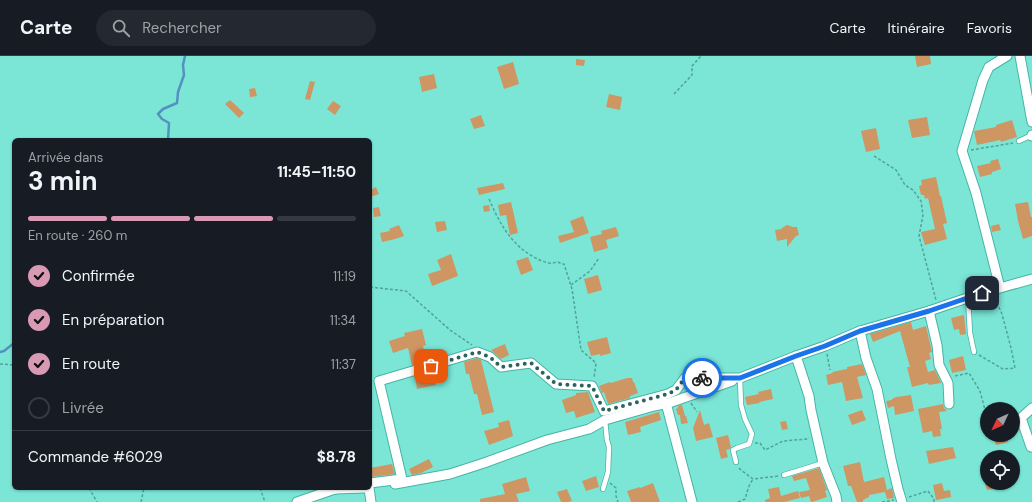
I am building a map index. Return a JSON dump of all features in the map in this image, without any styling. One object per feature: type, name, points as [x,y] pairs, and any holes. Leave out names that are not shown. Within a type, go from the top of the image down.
[{"type":"street","points":[[1000,288],[976,193],[962,150],[983,80],[989,67],[1007,56]]},
{"type":"street","points":[[1020,56],[1032,122]]},
{"type":"street","points":[[604,416],[666,403],[740,378],[825,346],[860,331],[1032,279]]},
{"type":"street","points":[[929,311],[937,345],[939,365],[948,383],[949,404]]},
{"type":"street","points":[[860,331],[866,358],[877,389],[891,459],[902,501]]},
{"type":"street","points":[[372,484],[402,479],[379,381],[477,352],[490,357],[501,367],[531,363],[556,384],[592,386],[604,416]]},
{"type":"street","points":[[796,356],[809,396],[810,410],[823,463],[837,502]]},
{"type":"street","points":[[372,488],[450,474],[547,440],[589,429],[604,416],[676,390],[685,378],[740,378]]},
{"type":"street","points":[[666,403],[692,502]]},
{"type":"street","points":[[1031,447],[1022,418],[1032,408]]},
{"type":"street","points":[[297,502],[331,490]]},
{"type":"street","points":[[369,490],[371,502]]},
{"type":"lane","points":[[1019,141],[1032,135]]},
{"type":"lane","points":[[968,298],[970,333],[974,352]]},
{"type":"lane","points":[[736,462],[733,450],[749,444],[752,434],[745,419],[741,405],[740,378]]},
{"type":"lane","points":[[603,488],[608,472],[609,447],[604,416]]},
{"type":"lane","points":[[784,475],[823,463]]},
{"type":"path","points":[[674,94],[692,75],[692,66],[702,56]]},
{"type":"path","points":[[962,150],[980,149],[1019,141]]},
{"type":"path","points":[[874,156],[896,170],[905,185],[913,190],[921,201],[922,215],[919,236],[938,307]]},
{"type":"path","points":[[489,199],[505,230],[515,243],[528,254],[539,260],[550,263],[558,262],[564,264],[571,284],[581,350],[596,363],[592,386]]},
{"type":"path","points":[[571,284],[590,271],[600,258]]},
{"type":"path","points":[[372,287],[406,291],[450,330],[473,346]]},
{"type":"path","points":[[974,352],[1004,369],[1014,368],[1011,348],[1002,314],[998,305],[983,293]]},
{"type":"path","points":[[825,346],[830,370]]},
{"type":"path","points":[[0,364],[12,365]]},
{"type":"path","points":[[948,383],[955,376],[968,373],[980,391],[983,402]]},
{"type":"path","points":[[749,444],[760,443],[765,450],[783,440],[808,439],[816,431]]},
{"type":"path","points":[[736,462],[741,470],[754,480],[784,475]]},
{"type":"path","points":[[606,480],[616,488],[618,502]]},
{"type":"path","points":[[738,502],[745,499],[754,480]]},
{"type":"path","points":[[90,490],[97,502]]},
{"type":"path","points":[[141,502],[144,490]]},
{"type":"path","points":[[261,490],[265,502]]},
{"type":"path","points":[[882,502],[902,501],[928,491],[934,499],[934,502]]},
{"type":"building","points":[[915,56],[930,56],[931,64],[917,67]]},
{"type":"building","points":[[576,59],[585,60],[584,66],[576,65]]},
{"type":"building","points":[[513,62],[519,84],[504,89],[497,67]]},
{"type":"building","points":[[434,74],[437,88],[422,92],[419,77]]},
{"type":"building","points":[[310,81],[315,82],[310,100],[305,99]]},
{"type":"building","points":[[255,88],[257,96],[250,97],[249,89]]},
{"type":"building","points":[[609,94],[622,97],[620,110],[606,107]]},
{"type":"building","points":[[230,100],[244,113],[239,118],[225,104]]},
{"type":"building","points":[[333,101],[341,106],[335,115],[327,109]]},
{"type":"building","points":[[481,115],[485,126],[474,129],[470,119]]},
{"type":"building","points":[[927,117],[930,135],[912,138],[908,120]]},
{"type":"building","points":[[1012,120],[1017,137],[1001,142],[1000,140],[977,145],[974,131],[996,127],[996,125]]},
{"type":"building","points":[[876,128],[880,149],[866,152],[861,131]]},
{"type":"building","points":[[998,159],[1001,169],[992,172],[992,174],[980,177],[977,166],[991,163],[990,161]]},
{"type":"building","points":[[936,177],[947,223],[943,224],[947,239],[925,245],[921,232],[935,229],[928,198],[925,199],[924,195],[921,195],[919,186],[922,185],[921,180]]},
{"type":"building","points":[[503,183],[505,189],[479,195],[477,188]]},
{"type":"building","points":[[376,187],[379,194],[372,196],[372,189]]},
{"type":"building","points":[[511,202],[518,233],[510,235],[506,215],[500,216],[498,205]]},
{"type":"building","points":[[1028,202],[1032,217],[1032,236],[1023,239],[1015,204]]},
{"type":"building","points":[[489,205],[490,211],[484,212],[483,206]]},
{"type":"building","points":[[379,207],[381,216],[374,217],[373,208]]},
{"type":"building","points":[[583,216],[589,233],[560,243],[558,236],[574,232],[570,221]]},
{"type":"building","points":[[445,221],[447,230],[437,232],[435,222]]},
{"type":"building","points":[[999,224],[1001,230],[992,232],[991,226]]},
{"type":"building","points":[[399,225],[404,236],[382,242],[380,233],[390,231],[389,229]]},
{"type":"building","points":[[787,225],[797,227],[799,235],[796,236],[787,247],[787,239],[777,241],[775,230],[781,229]]},
{"type":"building","points":[[616,227],[619,236],[606,240],[608,248],[594,252],[590,237],[602,234],[601,231]]},
{"type":"building","points":[[451,254],[458,276],[432,286],[428,274],[441,270],[437,260]]},
{"type":"building","points":[[528,257],[533,270],[521,275],[516,261]]},
{"type":"building","points":[[598,275],[602,290],[588,294],[584,279]]},
{"type":"building","points":[[964,315],[966,334],[960,335],[959,329],[954,330],[951,318]]},
{"type":"building","points":[[911,322],[913,330],[926,326],[932,352],[929,353],[931,359],[925,361],[928,372],[935,370],[941,383],[929,385],[928,383],[912,387],[907,367],[910,367],[900,331],[873,342],[870,334]]},
{"type":"building","points":[[422,329],[426,345],[423,346],[427,361],[412,365],[408,348],[393,353],[389,341],[405,336],[404,333]]},
{"type":"building","points":[[607,337],[611,353],[600,356],[600,354],[591,356],[587,342]]},
{"type":"building","points":[[505,344],[509,355],[501,359],[491,350]]},
{"type":"building","points":[[963,356],[966,370],[952,373],[949,360]]},
{"type":"building","points":[[477,358],[481,360],[494,412],[482,415],[477,394],[474,394],[469,374],[466,374],[464,362]]},
{"type":"building","points":[[862,364],[866,375],[857,377],[863,398],[846,401],[842,382],[828,385],[826,375],[833,373],[832,372],[847,369],[847,367]]},
{"type":"building","points":[[433,371],[436,385],[417,389],[415,377]]},
{"type":"building","points":[[632,378],[638,393],[630,396],[630,398],[608,404],[604,392],[602,393],[599,386]]},
{"type":"building","points":[[771,389],[773,399],[747,405],[745,397],[759,394],[758,392]]},
{"type":"building","points":[[588,392],[595,412],[576,418],[574,411],[566,413],[562,400],[576,395],[576,393]]},
{"type":"building","points":[[911,395],[914,411],[895,415],[894,406],[888,408],[886,401],[892,400],[896,397]]},
{"type":"building","points":[[943,404],[947,411],[939,412],[942,429],[940,429],[941,436],[933,437],[932,431],[923,433],[918,409]]},
{"type":"building","points":[[682,405],[688,423],[681,424],[680,415],[678,415],[676,409],[678,406]]},
{"type":"building","points":[[700,410],[704,425],[709,423],[713,437],[696,441],[693,428]]},
{"type":"building","points":[[862,410],[866,420],[852,425],[848,415]]},
{"type":"building","points":[[659,412],[661,420],[640,427],[641,432],[628,435],[625,422]]},
{"type":"building","points":[[509,420],[513,436],[489,445],[484,431],[499,427],[498,423]]},
{"type":"building","points":[[786,421],[788,429],[782,430],[780,422]]},
{"type":"building","points":[[728,435],[731,447],[730,449],[726,450],[728,457],[721,459],[716,438]]},
{"type":"building","points":[[995,442],[1008,442],[996,445]]},
{"type":"building","points":[[953,447],[956,458],[929,464],[926,451]]},
{"type":"building","points":[[429,459],[433,467],[421,473],[412,475],[409,469]]},
{"type":"building","points":[[860,462],[864,482],[884,477],[887,490],[892,488],[894,498],[887,499],[885,492],[869,495],[869,497],[863,500],[863,502],[857,502],[851,486],[848,486],[843,466]]},
{"type":"building","points":[[392,464],[395,474],[372,477],[372,468]]},
{"type":"building","points":[[819,468],[827,490],[825,491],[827,497],[812,502],[809,496],[801,498],[799,492],[810,490],[806,478],[794,481],[792,476]]},
{"type":"building","points":[[596,476],[599,487],[586,491],[582,481]]},
{"type":"building","points":[[526,477],[530,491],[516,494],[519,502],[480,502],[480,499],[505,494],[502,484]]},
{"type":"building","points":[[653,483],[660,502],[631,502],[627,491]]},
{"type":"building","points":[[942,483],[944,491],[950,490],[951,497],[936,500],[933,485]]},
{"type":"building","points":[[779,487],[781,496],[798,491],[800,498],[784,502],[765,502],[765,500],[770,498],[768,489]]},
{"type":"building","points":[[567,489],[572,501],[561,502],[557,492]]},
{"type":"waterway","points":[[168,138],[169,123],[162,119],[158,114],[163,109],[177,103],[178,92],[184,75],[183,65],[185,56]]},
{"type":"waterway","points":[[0,352],[4,351],[12,345]]},
{"type":"way so far","points":[[431,366],[477,352],[490,357],[501,367],[531,363],[556,384],[592,386],[604,411],[668,394],[676,390],[685,378],[702,378]]},
{"type":"route","points":[[702,378],[740,378],[825,346],[860,331],[929,311],[982,293]]}]
